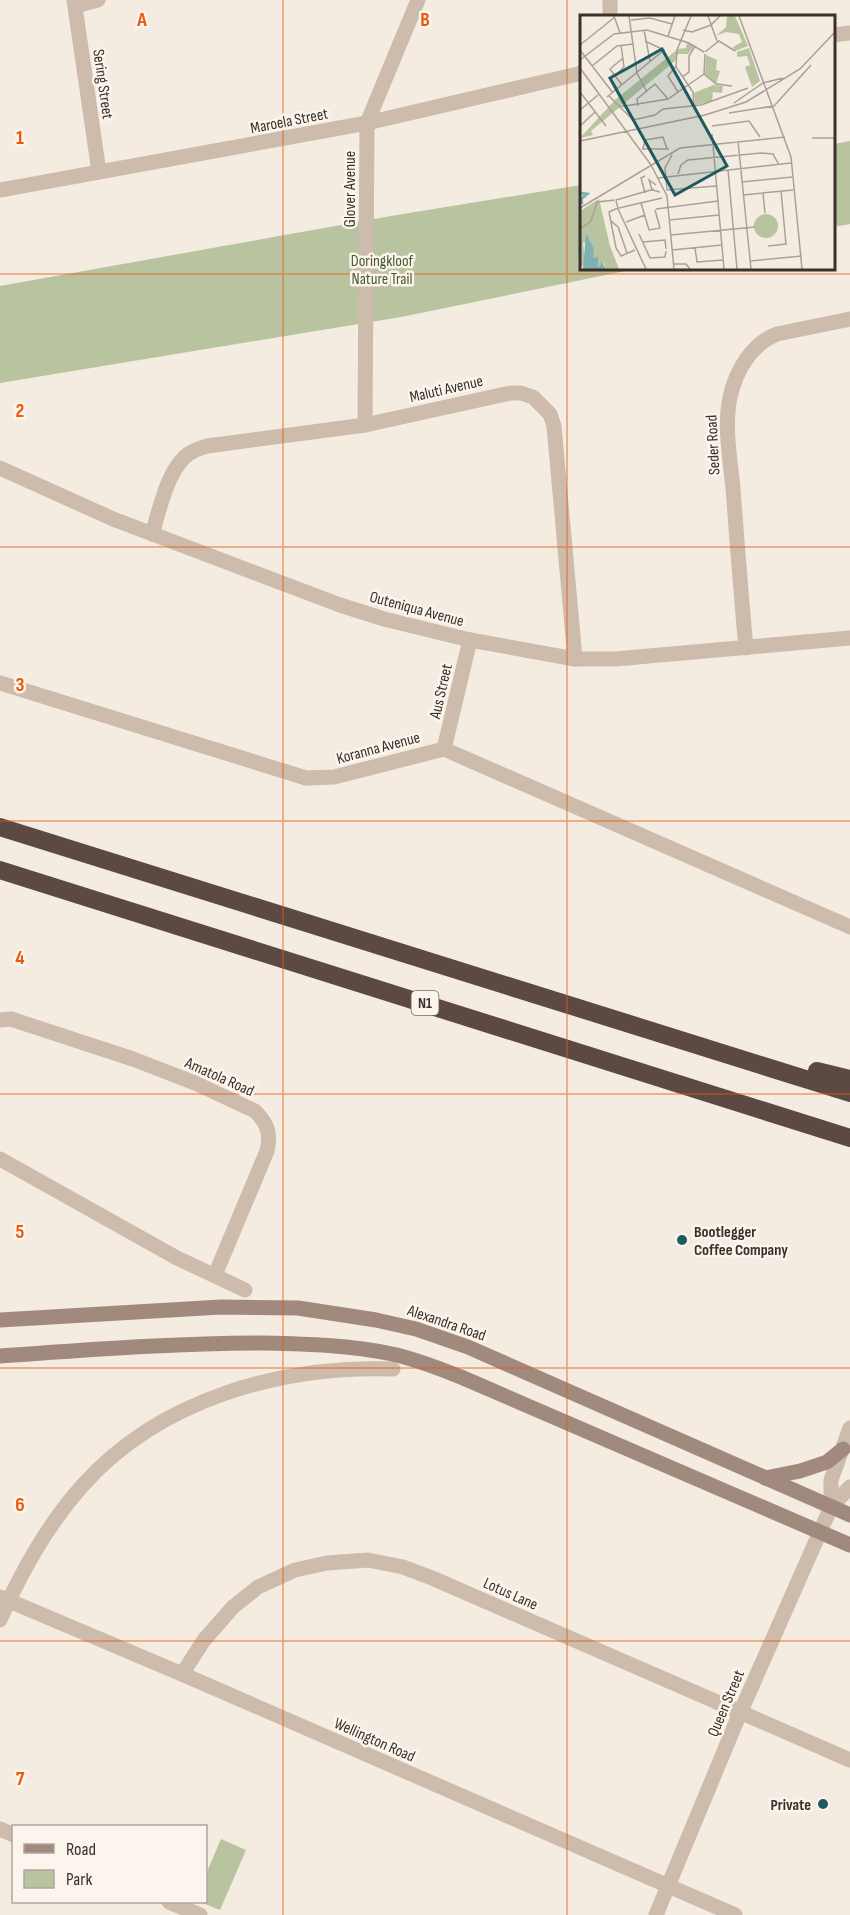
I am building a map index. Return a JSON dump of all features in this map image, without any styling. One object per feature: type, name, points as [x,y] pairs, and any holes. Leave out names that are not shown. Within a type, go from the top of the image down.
[{"type":"highway","points":[[0,827],[850,1093]]},
{"type":"highway","name":"N1","points":[[0,870],[850,1138]]},
{"type":"highway","points":[[695,1044],[850,1078]]},
{"type":"main road","name":"Alexandra Road","points":[[0,1320],[221,1307],[298,1308],[376,1320],[416,1329],[468,1347],[850,1515]]},
{"type":"main road","points":[[0,1356],[185,1344],[246,1343],[308,1344],[392,1354],[461,1377],[850,1545]]},
{"type":"main road","points":[[765,1478],[800,1471],[827,1462],[843,1449]]},
{"type":"street","points":[[74,3],[98,0]]},
{"type":"street","name":"Glover Avenue","points":[[365,425],[367,123],[418,0]]},
{"type":"street","name":"Sering Street","points":[[74,3],[99,172]]},
{"type":"street","points":[[835,35],[850,33]]},
{"type":"street","name":"Maroela Street","points":[[0,190],[367,123],[580,73]]},
{"type":"street","name":"Seder Road","points":[[746,648],[727,424],[733,386],[751,352],[768,338],[777,334],[850,319]]},
{"type":"street","name":"Maluti Avenue","points":[[152,534],[174,471],[182,459],[193,451],[207,446],[365,425],[510,393],[521,393],[533,397],[543,405],[550,414],[554,426],[575,659]]},
{"type":"street","name":"Outeniqua Avenue","points":[[0,468],[77,504],[340,605],[384,620],[470,640],[575,659],[615,659],[850,638]]},
{"type":"street","name":"Aus Street","points":[[444,749],[470,640]]},
{"type":"street","name":"Koranna Avenue","points":[[0,683],[306,778],[334,777],[444,749],[850,927]]},
{"type":"street","name":"Amatola Road","points":[[0,1020],[10,1019],[133,1059],[195,1083],[255,1111],[263,1119],[270,1138],[267,1151],[215,1275]]},
{"type":"street","points":[[0,1158],[177,1258],[245,1290]]},
{"type":"street","points":[[0,1620],[4,1599],[51,1527],[84,1484],[124,1448],[162,1423],[223,1395],[276,1378],[318,1371],[393,1369]]},
{"type":"street","points":[[831,1507],[831,1480],[850,1428]]},
{"type":"street","points":[[831,1507],[850,1487]]},
{"type":"street","name":"Queen Street","points":[[656,1915],[740,1713],[831,1507]]},
{"type":"street","name":"Lotus Lane","points":[[182,1674],[220,1620],[258,1587],[308,1566],[368,1560],[403,1567],[432,1578],[850,1760]]},
{"type":"street","name":"Wellington Road","points":[[4,1599],[735,1915]]},
{"type":"street","points":[[171,1903],[200,1915]]},
{"type":"green space","points":[[850,141],[850,224],[835,227],[835,144]]},
{"type":"green space","name":"Doringkloof Nature Trail","points":[[580,185],[580,270],[630,270],[401,317],[0,383],[0,286],[391,216]]},
{"type":"green space","points":[[221,1839],[246,1850],[220,1910],[202,1903],[207,1903],[207,1872]]},
{"type":"place","name":"Bootlegger Coffee Company","points":[[682,1240]]},
{"type":"place","name":"Private","points":[[823,1804]]}]
